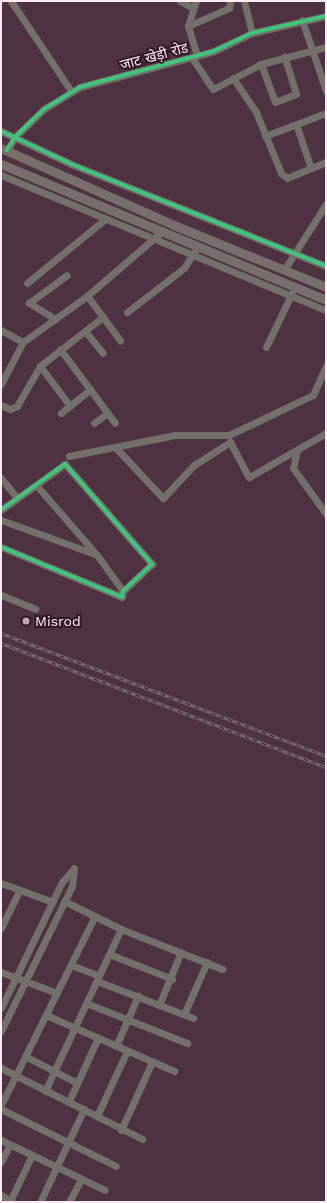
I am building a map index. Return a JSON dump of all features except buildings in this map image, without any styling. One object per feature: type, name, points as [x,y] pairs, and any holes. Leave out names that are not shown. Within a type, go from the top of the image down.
[{"type":"main road","points":[[4,149],[326,287]]},
{"type":"main road","points":[[1,164],[197,248],[292,293],[326,300]]},
{"type":"street","points":[[11,1],[71,91]]},
{"type":"street","points":[[180,1],[193,8]]},
{"type":"street","points":[[196,1],[188,26],[194,57],[213,89],[261,64],[313,49],[326,47]]},
{"type":"street","points":[[188,26],[229,8],[230,1]]},
{"type":"street","points":[[244,1],[252,33]]},
{"type":"street","name":"जाट खेड़ी रोड","points":[[4,149],[44,109],[71,91],[194,57],[252,33],[302,20],[326,16]]},
{"type":"street","points":[[302,20],[324,74],[326,91]]},
{"type":"street","points":[[261,64],[275,102],[296,94],[285,57]]},
{"type":"street","points":[[233,78],[256,112],[281,172],[287,178],[326,162]]},
{"type":"street","points":[[265,136],[326,113]]},
{"type":"street","points":[[296,124],[311,168]]},
{"type":"street","points":[[1,131],[72,164],[326,266]]},
{"type":"street","points":[[1,175],[192,257],[292,293],[326,310]]},
{"type":"street","points":[[284,270],[292,253],[326,204]]},
{"type":"street","points":[[27,283],[104,220]]},
{"type":"street","points":[[1,383],[23,342],[86,296],[160,233]]},
{"type":"street","points":[[127,312],[184,268],[197,248]]},
{"type":"street","points":[[55,319],[29,303],[67,275]]},
{"type":"street","points":[[266,347],[292,293]]},
{"type":"street","points":[[86,296],[120,340]]},
{"type":"street","points":[[1,405],[10,409],[17,406],[40,366],[103,317]]},
{"type":"street","points":[[1,330],[23,342]]},
{"type":"street","points":[[85,331],[103,353]]},
{"type":"street","points":[[60,349],[115,423]]},
{"type":"street","points":[[40,366],[70,406]]},
{"type":"street","points":[[69,456],[116,448],[175,435],[229,435],[313,395],[326,366]]},
{"type":"street","points":[[61,413],[91,389]]},
{"type":"street","points":[[94,423],[108,413]]},
{"type":"street","points":[[116,448],[163,498],[194,466],[230,442],[249,477],[297,451],[326,433]]},
{"type":"street","points":[[297,451],[293,468],[326,514]]},
{"type":"street","points":[[1,510],[65,464],[152,564],[123,591],[122,597],[1,547]]},
{"type":"street","points":[[1,478],[17,498]]},
{"type":"street","points":[[36,486],[97,554],[123,591]]},
{"type":"street","points":[[1,520],[97,554]]},
{"type":"street","points":[[1,596],[35,609]]},
{"type":"street","points":[[1,1008],[62,882],[74,868],[72,886],[1,1031]]},
{"type":"street","points":[[1,883],[19,891],[53,902]]},
{"type":"street","points":[[1,928],[4,917],[19,891]]},
{"type":"street","points":[[64,901],[121,929],[222,969]]},
{"type":"street","points":[[1,1106],[95,916]]},
{"type":"street","points":[[45,1091],[121,929]]},
{"type":"street","points":[[159,1005],[172,979],[182,952]]},
{"type":"street","points":[[109,954],[172,979]]},
{"type":"street","points":[[184,1014],[207,962]]},
{"type":"street","points":[[70,965],[138,996],[193,1018]]},
{"type":"street","points":[[1,972],[26,979],[57,993]]},
{"type":"street","points":[[116,1046],[138,996]]},
{"type":"street","points":[[86,1003],[128,1021],[187,1043]]},
{"type":"street","points":[[46,1015],[174,1071]]},
{"type":"street","points":[[69,1101],[98,1038]]},
{"type":"street","points":[[97,1116],[127,1051]]},
{"type":"street","points":[[25,1056],[78,1083]]},
{"type":"street","points":[[121,1130],[152,1062]]},
{"type":"street","points":[[1,1068],[45,1091],[69,1101],[121,1130],[142,1139]]},
{"type":"street","points":[[1,1109],[116,1166]]},
{"type":"street","points":[[40,1202],[70,1144],[84,1109]]},
{"type":"street","points":[[1,1140],[105,1190]]},
{"type":"street","points":[[1,1162],[10,1144]]},
{"type":"street","points":[[1,1195],[11,1201],[32,1155]]},
{"type":"street","points":[[70,1202],[81,1179]]},
{"type":"railway","points":[[1,633],[326,756]]},
{"type":"railway","points":[[1,643],[326,767]]},
{"type":"cycle path","points":[[7,150],[15,137],[44,109],[80,87],[214,51],[252,33],[326,16]]},
{"type":"cycle path","points":[[1,131],[71,164],[326,266]]},
{"type":"cycle path","points":[[1,510],[65,464],[152,564],[123,591],[122,597],[1,547]]},
{"type":"place","name":"Misrod","points":[[26,621]]}]
